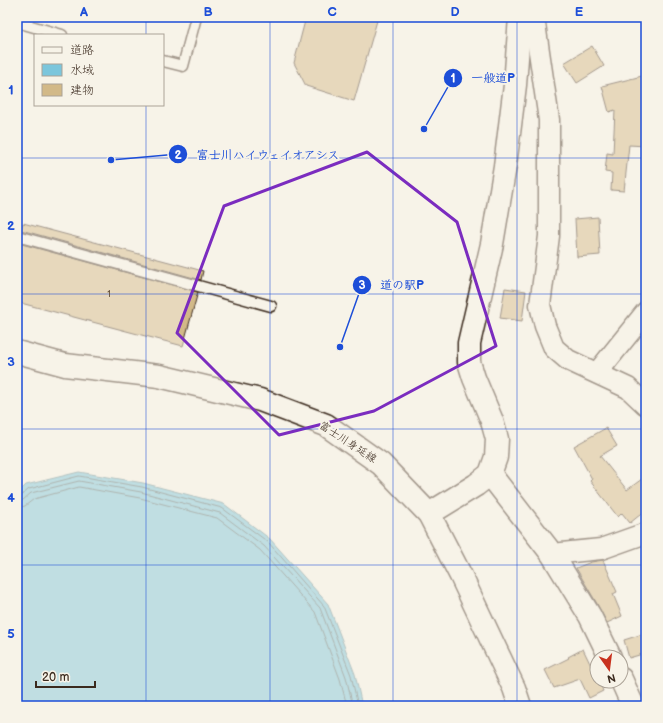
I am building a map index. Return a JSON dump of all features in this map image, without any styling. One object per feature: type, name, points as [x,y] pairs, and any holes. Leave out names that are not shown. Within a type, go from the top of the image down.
[{"type":"street","points":[[429,514],[476,485],[490,474],[496,457],[497,439],[492,421],[474,378],[470,362],[470,343],[492,244],[505,166],[515,85],[520,17]]},
{"type":"street","points":[[534,17],[550,120],[549,236],[540,304],[545,326],[554,348],[568,360],[628,388],[646,405]]},
{"type":"street","points":[[597,373],[646,312]]},
{"type":"street","name":"富士川身延線","points":[[17,352],[65,365],[159,376],[260,400],[326,425],[381,464],[429,514],[461,576],[514,688],[520,706]]},
{"type":"street","points":[[490,474],[552,554],[590,616],[606,649]]},
{"type":"street","points":[[552,554],[601,549],[646,534]]},
{"type":"street","points":[[625,689],[633,706]]},
{"type":"lane","points":[[164,61],[183,66],[196,17]]},
{"type":"lane","points":[[17,22],[59,34]]},
{"type":"lane","points":[[17,236],[271,306]]},
{"type":"highlighted area","points":[[367,152],[457,222],[496,346],[374,411],[279,435],[177,333],[224,206]]},
{"type":"water","points":[[79,472],[143,483],[224,504],[270,539],[328,604],[355,674],[362,706],[17,706],[17,494],[26,485]]},
{"type":"building","points":[[306,17],[378,17],[354,101],[306,86],[294,63]]},
{"type":"building","points":[[592,46],[604,66],[577,83],[564,63]]},
{"type":"building","points":[[646,75],[646,146],[629,145],[624,191],[611,190],[612,173],[605,172],[607,153],[613,154],[615,110],[609,112],[602,86]]},
{"type":"building","points":[[598,217],[600,255],[577,257],[575,219]]},
{"type":"building","points":[[23,223],[203,271],[201,280],[21,230]]},
{"type":"building","points":[[18,243],[198,292],[183,346],[17,302]]},
{"type":"building","points":[[505,288],[526,291],[522,321],[500,318]]},
{"type":"building","points":[[606,428],[617,446],[600,456],[627,490],[646,476],[646,510],[630,523],[622,513],[618,517],[590,481],[592,479],[574,446]]},
{"type":"building","points":[[603,560],[617,592],[613,594],[622,616],[607,623],[576,568],[591,562]]},
{"type":"building","points":[[646,633],[646,653],[629,658],[629,649],[626,649],[624,640]]},
{"type":"building","points":[[583,649],[589,661],[589,689],[602,689],[603,691],[589,698],[580,679],[554,688],[545,670],[569,658],[568,657]]},
{"type":"place","name":"一般道P","points":[[424,129]]},
{"type":"place","name":"富士川ハイウェイオアシス","points":[[111,160]]},
{"type":"place","name":"道の駅P","points":[[340,347]]}]
